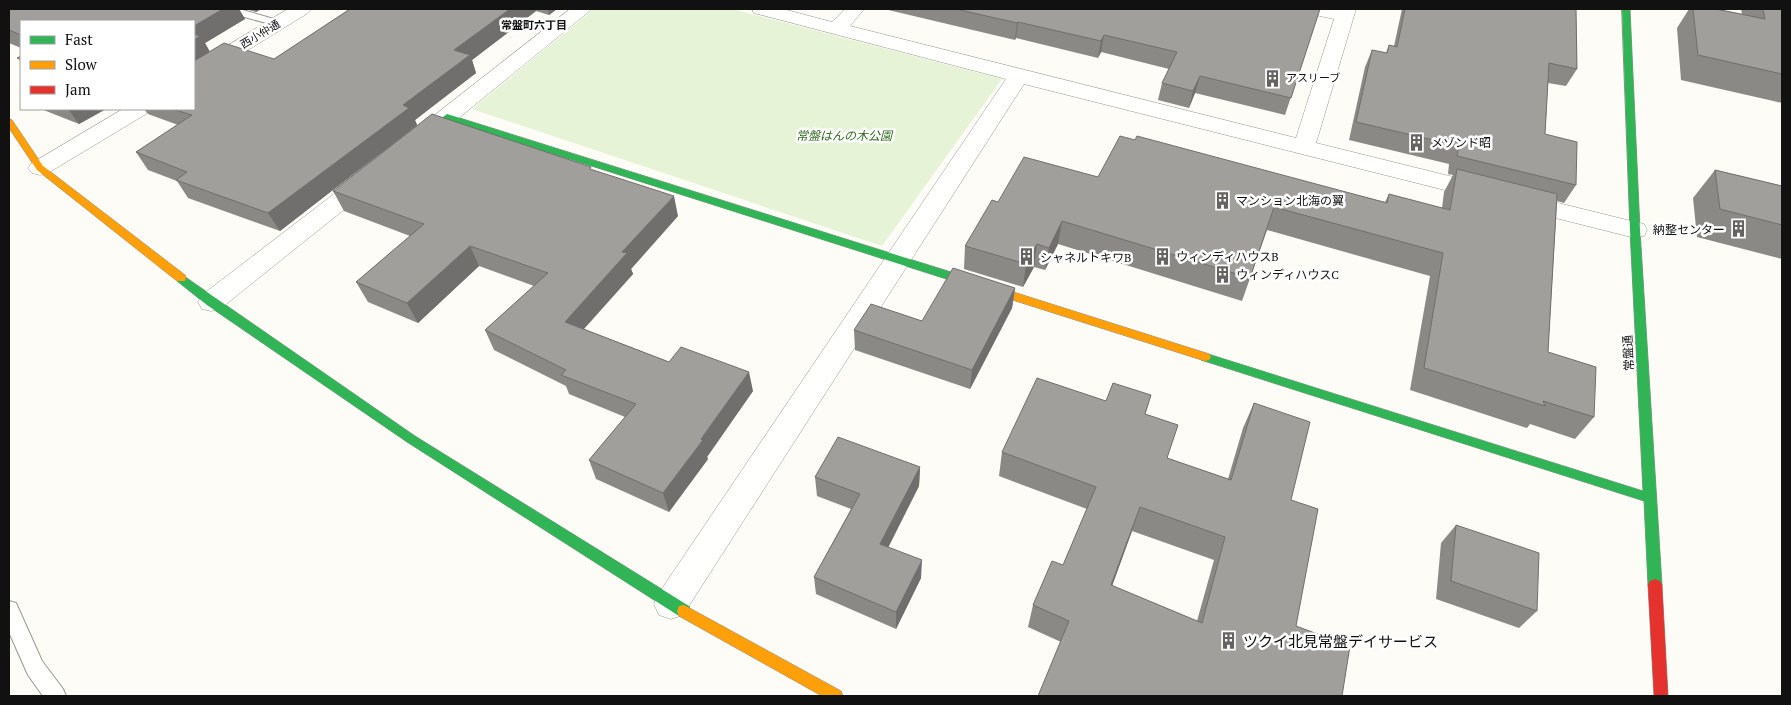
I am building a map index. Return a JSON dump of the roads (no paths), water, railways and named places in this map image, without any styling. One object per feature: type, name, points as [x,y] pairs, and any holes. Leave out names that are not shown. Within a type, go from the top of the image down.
[{"type":"street","name":"西小仲通","points":[[195,74],[301,9]]},
{"type":"street","points":[[408,148],[582,9]]},
{"type":"street","points":[[760,9],[1019,76],[1635,230]]},
{"type":"street","points":[[837,28],[855,9]]},
{"type":"street","points":[[1304,147],[1346,12],[1313,9]]},
{"type":"street","name":"常盤通","points":[[1626,9],[1635,230],[1661,696]]},
{"type":"street","points":[[671,604],[1019,76]]},
{"type":"street","points":[[40,168],[136,110]]},
{"type":"street","points":[[447,117],[896,261],[1650,498]]},
{"type":"street","points":[[9,122],[40,168],[212,302],[410,439],[671,604],[836,696]]},
{"type":"street","points":[[212,302],[384,166]]},
{"type":"lane","points":[[227,9],[277,24]]},
{"type":"lane","points":[[9,610],[35,668],[56,696]]},
{"type":"place","name":"アスリーブ","points":[[1272,78]]},
{"type":"place","name":"メゾンド昭","points":[[1417,142]]},
{"type":"place","name":"マンション北海の翼","points":[[1222,200]]},
{"type":"place","name":"納整センター","points":[[1739,229]]},
{"type":"place","name":"ウィンディハウスB","points":[[1162,256]]},
{"type":"place","name":"シャネルトキワB","points":[[1026,257]]},
{"type":"place","name":"ウィンディハウスC","points":[[1222,274]]},
{"type":"place","name":"ツクイ北見常盤デイサービス","points":[[1229,641]]},
{"type":"district","name":"常盤町六丁目","points":[[534,25]]},
{"type":"park label","name":"常盤はんの木公園","points":[[844,135]]}]
